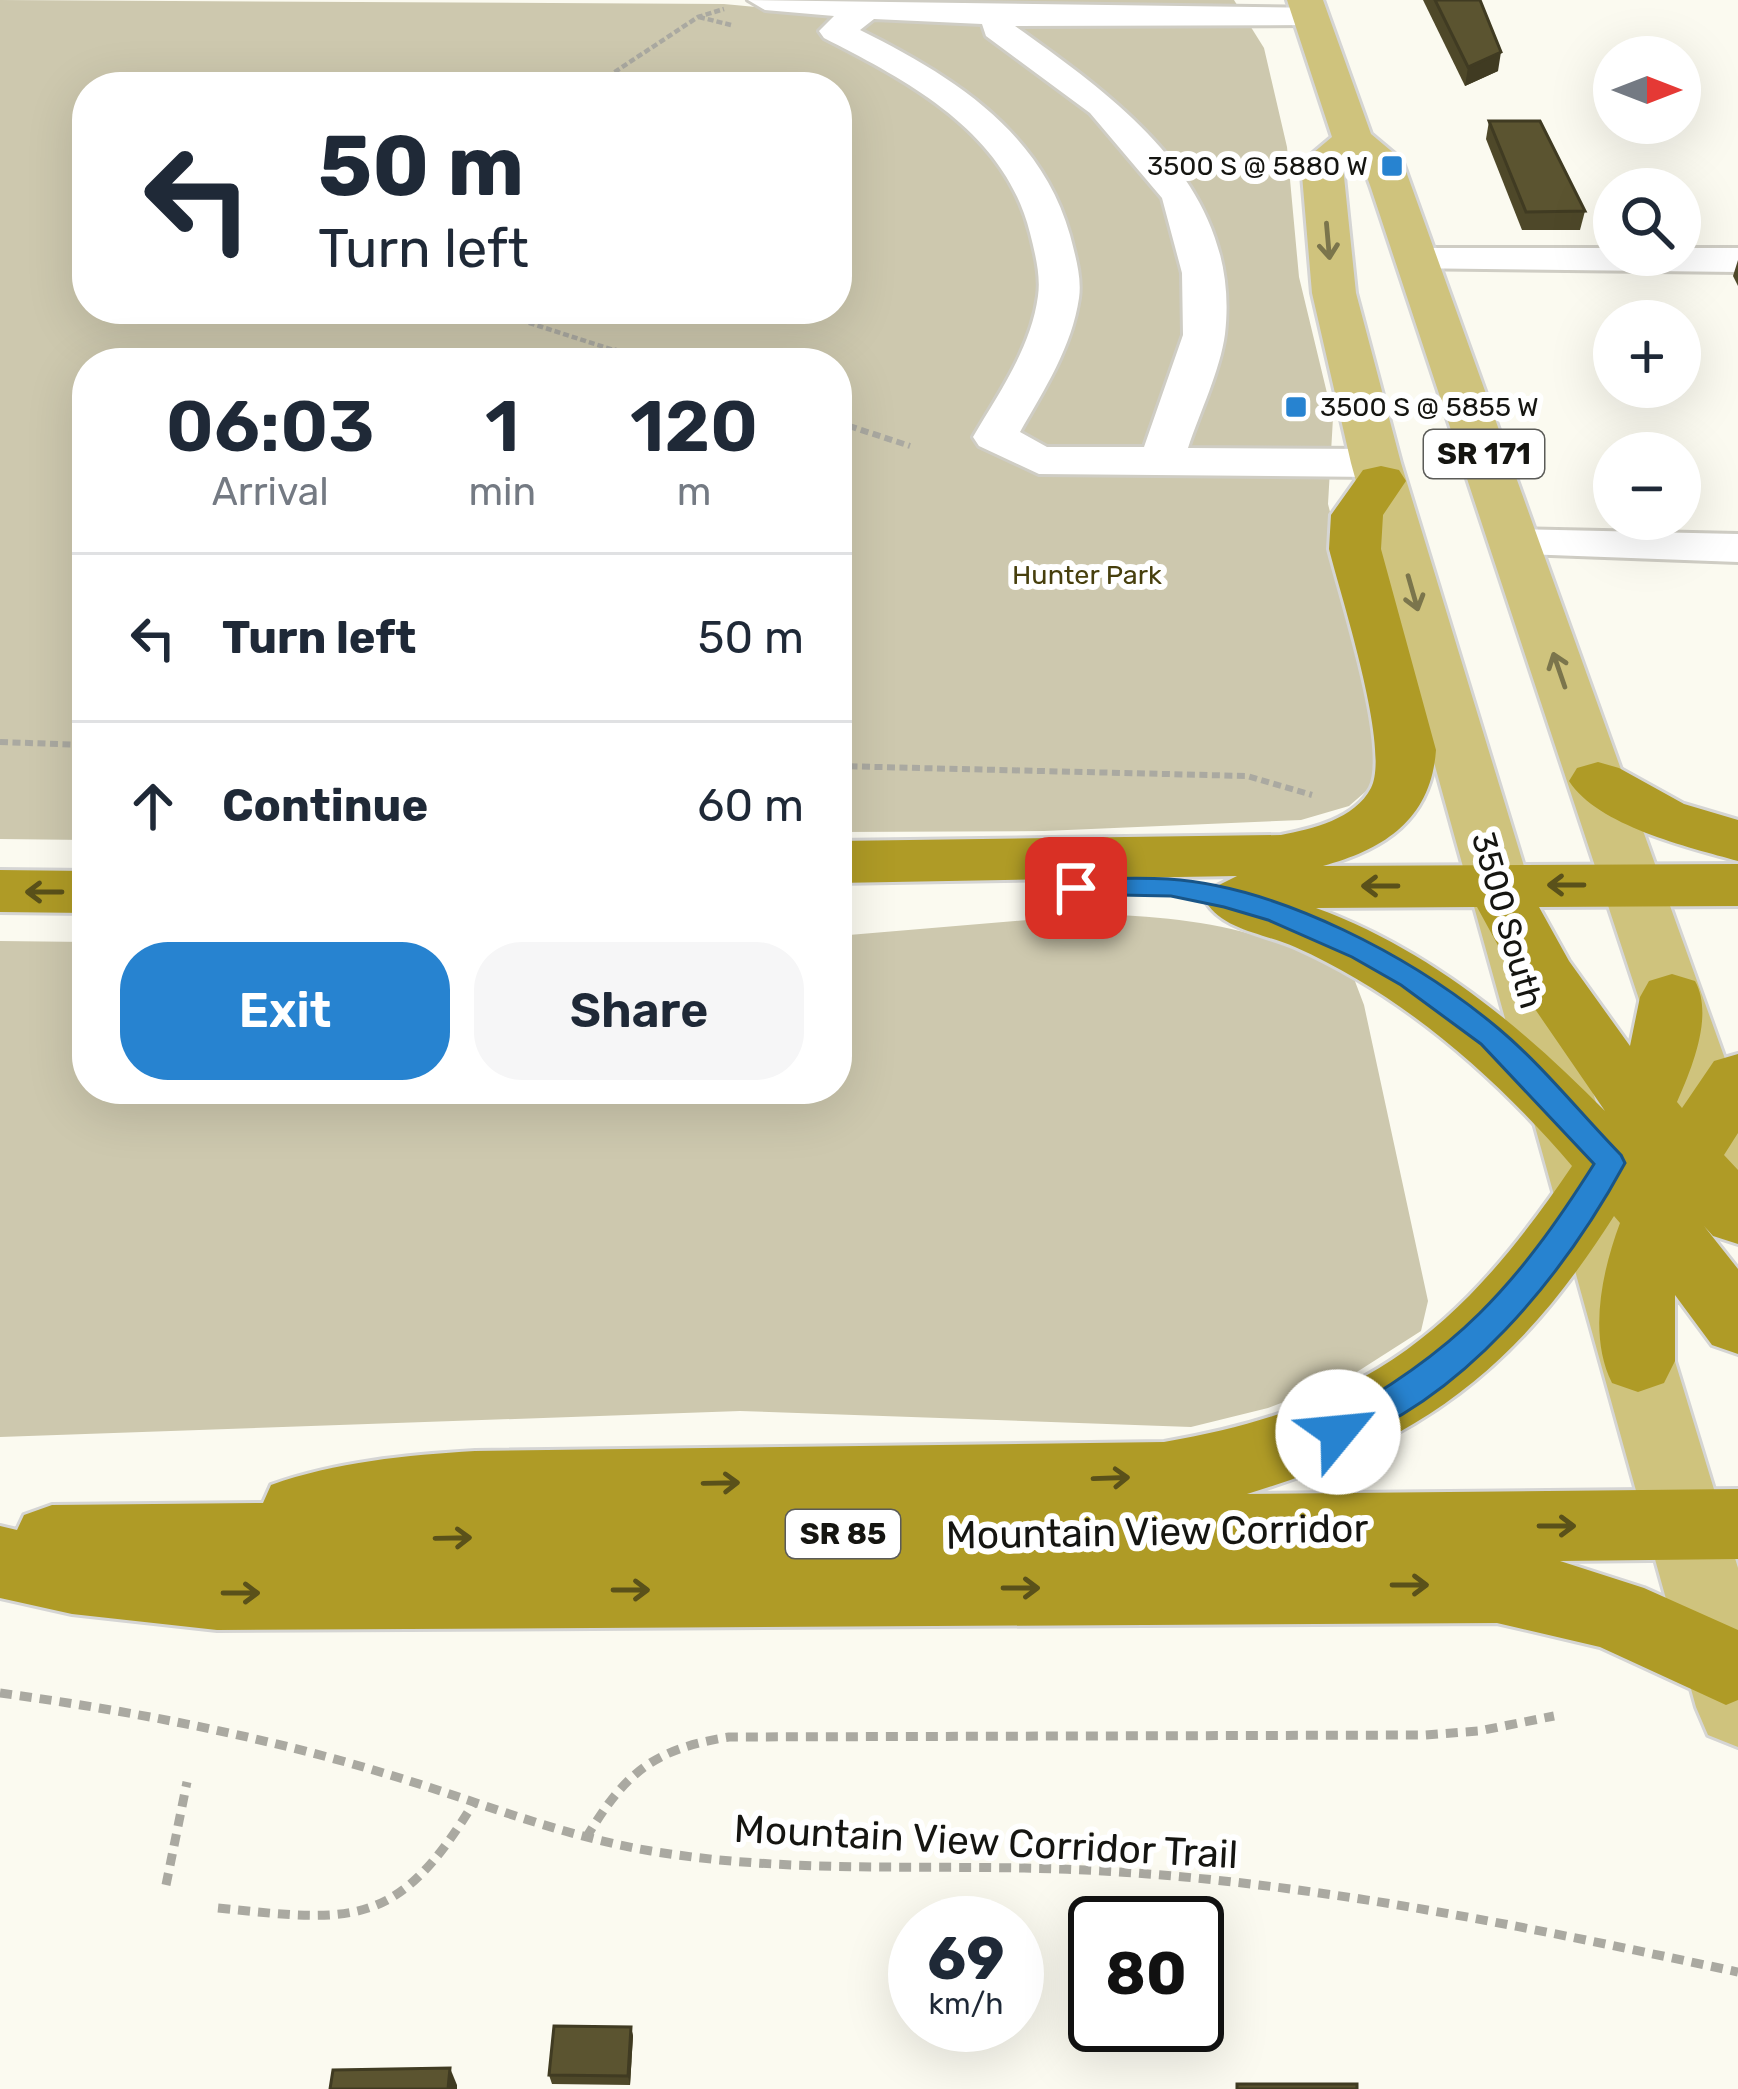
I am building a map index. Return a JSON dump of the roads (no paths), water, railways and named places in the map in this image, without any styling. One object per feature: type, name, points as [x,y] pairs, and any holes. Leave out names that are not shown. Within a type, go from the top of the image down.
[{"type":"highway","points":[[852,862],[1281,855],[1337,842],[1377,821],[1392,806],[1408,770],[1407,750],[1355,549],[1358,515],[1378,472]]},
{"type":"highway","points":[[1598,781],[1663,818],[1738,841]]},
{"type":"highway","points":[[1497,885],[1544,980],[1660,1150],[1738,1324]]},
{"type":"highway","points":[[852,890],[1738,885]]},
{"type":"highway","points":[[1171,887],[1277,914],[1329,934],[1410,978],[1660,1150],[1738,1216]]},
{"type":"highway","points":[[0,891],[72,892]]},
{"type":"highway","points":[[1638,1361],[1637,1280],[1660,1150]]},
{"type":"highway","points":[[191,1541],[356,1497],[435,1487],[1109,1479],[1164,1477],[1252,1462],[1360,1422],[1449,1364],[1660,1150]]},
{"type":"highway","name":"Mountain View Corridor","points":[[0,1539],[191,1541],[1712,1524]]},
{"type":"highway","points":[[0,1562],[72,1578],[217,1593],[1467,1585],[1521,1589],[1629,1618],[1732,1687]]},
{"type":"main road","name":"SR 171","points":[[1308,8],[1353,140],[1382,160],[1672,997],[1660,1150]]},
{"type":"main road","name":"3500 South","points":[[1353,140],[1322,163],[1334,293],[1378,472],[1497,885]]},
{"type":"main road","points":[[1638,1361],[1712,1524],[1732,1687]]},
{"type":"lane","points":[[749,3],[1000,16],[1308,8]]},
{"type":"lane","points":[[863,11],[836,31],[934,82],[1002,138],[1048,213],[1060,290],[1046,345],[994,437],[1039,460],[1378,472]]},
{"type":"lane","points":[[1000,16],[998,29],[1103,105],[1181,196],[1202,273],[1204,335],[1161,464]]},
{"type":"lane","points":[[1416,260],[1738,260]]},
{"type":"lane","points":[[1514,543],[1738,548]]},
{"type":"place","name":"3500 S @ 5880 W","points":[[1392,166]]},
{"type":"place","name":"3500 S @ 5855 W","points":[[1296,407]]},
{"type":"park label","name":"Hunter Park","points":[[1087,575]]}]
